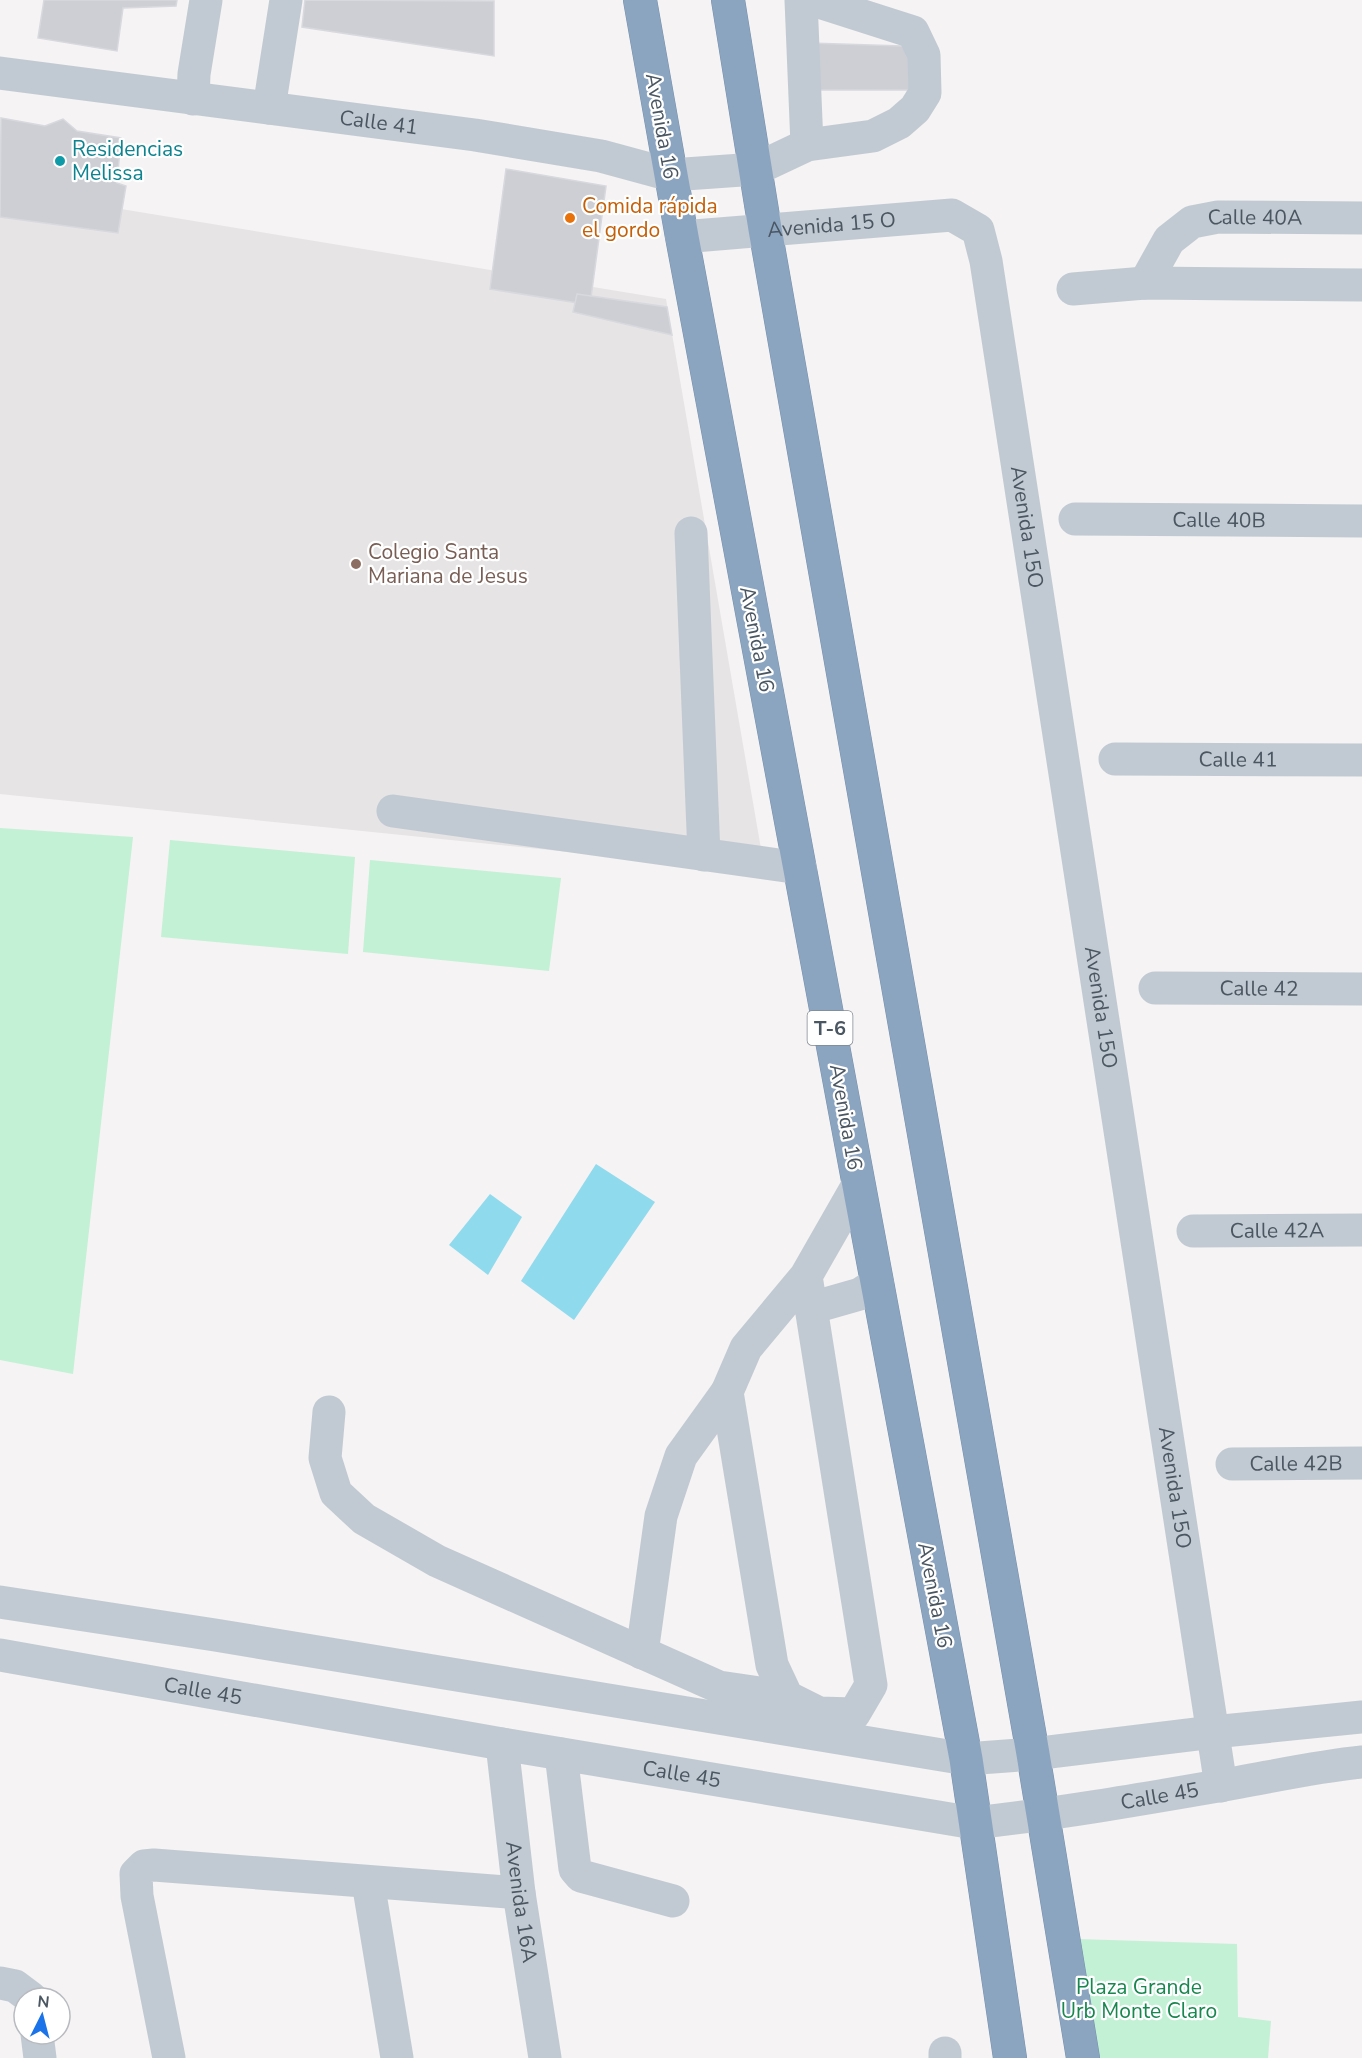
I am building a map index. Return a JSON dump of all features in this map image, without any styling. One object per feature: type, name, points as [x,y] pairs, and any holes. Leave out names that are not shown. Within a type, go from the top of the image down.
[{"type":"highway","name":"Avenida 16","points":[[640,0],[682,237],[966,1759],[1010,2058]]},
{"type":"highway","points":[[728,0],[765,229],[1033,1754],[1083,2058]]},
{"type":"street","points":[[193,99],[194,74],[206,0]]},
{"type":"street","points":[[269,108],[286,0]]},
{"type":"street","points":[[801,0],[807,145]]},
{"type":"street","points":[[756,169],[807,145],[873,136],[899,123],[915,109],[925,93],[924,55],[913,32],[813,0]]},
{"type":"street","name":"Calle 41","points":[[0,73],[475,135],[601,156],[671,175],[756,169]]},
{"type":"street","name":"Avenida 15 O","points":[[682,237],[952,215],[978,230]]},
{"type":"street","name":"Calle 40A","points":[[1145,283],[1168,240],[1192,222],[1218,217],[1362,218]]},
{"type":"street","name":"Avenida 15O","points":[[978,230],[987,261],[1221,1785]]},
{"type":"street","points":[[1073,289],[1145,283],[1362,285]]},
{"type":"street","name":"Calle 40B","points":[[1075,519],[1362,521]]},
{"type":"street","points":[[691,533],[704,855]]},
{"type":"street","name":"Calle 41","points":[[1115,759],[1362,760]]},
{"type":"street","points":[[393,811],[800,868]]},
{"type":"street","name":"Calle 42","points":[[1155,988],[1362,989]]},
{"type":"street","points":[[642,1653],[662,1515],[681,1456],[727,1392],[746,1348],[806,1276],[858,1185]]},
{"type":"street","name":"Calle 42A","points":[[1193,1231],[1362,1230]]},
{"type":"street","points":[[329,1412],[325,1458],[336,1493],[364,1519],[437,1561],[719,1687],[787,1697],[819,1713],[855,1714],[872,1685],[806,1276]]},
{"type":"street","points":[[811,1308],[860,1294],[877,1283]]},
{"type":"street","points":[[727,1392],[772,1665],[787,1697]]},
{"type":"street","name":"Calle 42B","points":[[1232,1464],[1362,1464]]},
{"type":"street","points":[[0,1602],[215,1635],[966,1759],[1033,1754],[1213,1732],[1362,1718]]},
{"type":"street","name":"Calle 45","points":[[0,1655],[502,1744],[974,1823],[1042,1815],[1313,1767],[1362,1762]]},
{"type":"street","name":"Avenida 16A","points":[[502,1744],[519,1893],[545,2058]]},
{"type":"street","points":[[561,1754],[575,1869],[581,1876],[673,1902]]},
{"type":"street","points":[[169,2058],[137,1896],[136,1874],[144,1866],[519,1893]]},
{"type":"street","points":[[368,1882],[397,2058]]},
{"type":"shaded area","name":"Colegio Santa Mariana de Jesus","points":[[0,189],[666,299],[765,872],[0,794]]},
{"type":"green space","points":[[0,828],[133,837],[73,1374],[0,1360]]},
{"type":"green space","points":[[170,840],[355,857],[348,954],[161,937]]},
{"type":"green space","points":[[370,860],[561,878],[549,971],[363,952]]},
{"type":"green space","name":"Plaza Grande Urb Monte Claro","points":[[1077,1939],[1237,1944],[1238,2017],[1271,2021],[1268,2058],[1089,2058]]},
{"type":"water","points":[[596,1164],[655,1202],[574,1320],[521,1281]]},
{"type":"water","points":[[490,1194],[522,1217],[488,1275],[449,1245]]},
{"type":"building","points":[[44,0],[177,0],[176,6],[123,8],[117,51],[38,38]]},
{"type":"building","points":[[305,0],[494,1],[494,56],[302,27]]},
{"type":"building","points":[[809,43],[933,47],[934,90],[811,90]]},
{"type":"building","name":"Residencias Melissa","points":[[1,118],[45,126],[63,119],[77,131],[121,138],[117,183],[126,186],[118,233],[0,217]]},
{"type":"building","points":[[506,169],[606,186],[590,305],[490,289]]},
{"type":"building","points":[[577,294],[667,307],[672,335],[573,312]]},
{"type":"place","name":"Residencias Melissa","points":[[60,161]]},
{"type":"place","name":"Comida rápida el gordo","points":[[570,218]]},
{"type":"place","name":"Colegio Santa Mariana de Jesus","points":[[356,564]]}]
